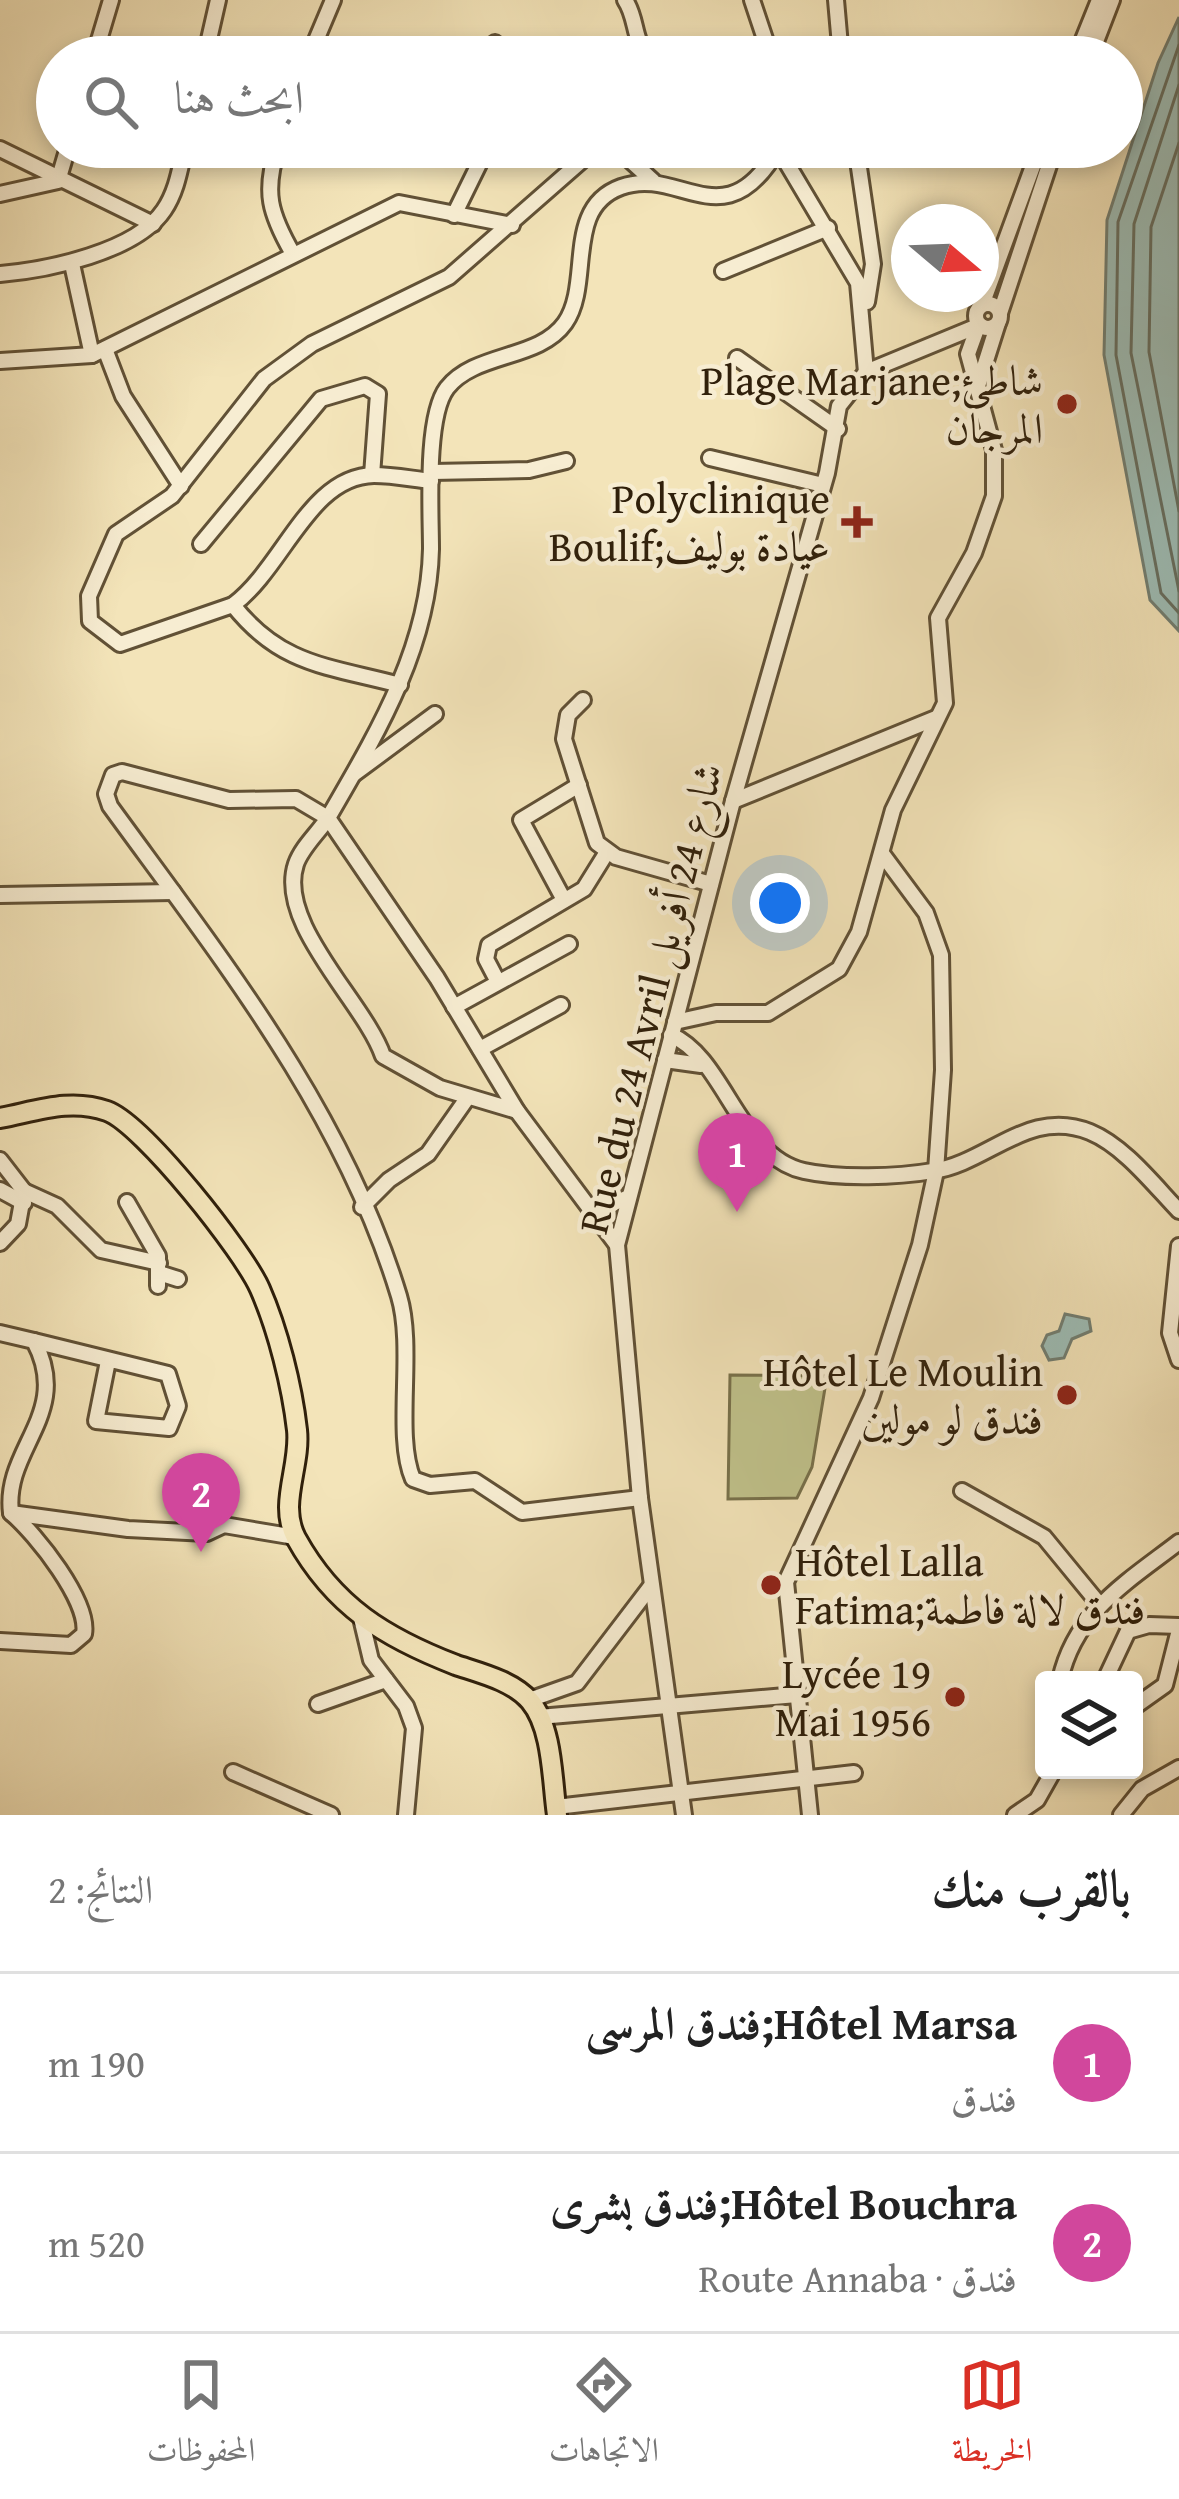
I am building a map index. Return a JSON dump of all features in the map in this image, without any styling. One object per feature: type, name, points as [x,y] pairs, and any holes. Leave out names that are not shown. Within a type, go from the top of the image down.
[{"type":"main road","points":[[0,1118],[73,1104],[118,1115],[147,1140],[254,1276],[295,1417],[289,1513],[296,1537],[361,1618],[385,1636],[494,1679],[534,1709],[556,1811]]},
{"type":"street","points":[[100,36],[111,0]]},
{"type":"street","points":[[210,36],[218,0]]},
{"type":"street","points":[[318,36],[333,0]]},
{"type":"street","points":[[625,0],[633,12],[637,36]]},
{"type":"street","points":[[752,0],[764,36]]},
{"type":"street","points":[[836,0],[839,36]]},
{"type":"street","points":[[1084,36],[1099,0]]},
{"type":"street","points":[[1098,36],[1112,0]]},
{"type":"street","points":[[0,149],[153,224]]},
{"type":"street","points":[[58,181],[62,168]]},
{"type":"street","points":[[0,274],[72,264],[153,224],[172,196],[179,168]]},
{"type":"street","points":[[273,168],[267,194],[270,214],[293,254]]},
{"type":"street","points":[[454,215],[477,168]]},
{"type":"street","points":[[566,461],[529,470],[431,477],[372,475],[333,486],[318,498],[262,583],[233,605],[130,643],[110,640],[90,621],[89,596],[116,534],[181,486],[242,406],[288,358],[448,277],[572,168]]},
{"type":"street","points":[[641,168],[653,182],[682,194],[733,193],[763,168]]},
{"type":"street","points":[[791,168],[858,283],[865,315]]},
{"type":"street","points":[[859,168],[873,264],[865,315],[866,372],[999,318]]},
{"type":"street","points":[[999,256],[1032,168]]},
{"type":"street","points":[[976,391],[1048,168]]},
{"type":"street","points":[[0,194],[58,181]]},
{"type":"street","points":[[517,1111],[421,1080],[383,1056],[375,1033],[332,974],[302,919],[294,893],[295,868],[354,774],[400,685],[427,598],[431,477],[447,388],[465,374],[545,340],[564,326],[574,306],[580,244],[592,213],[604,196],[623,186],[653,182]]},
{"type":"street","points":[[0,361],[98,352],[399,203],[512,225]]},
{"type":"street","points":[[723,271],[828,228]]},
{"type":"street","points":[[72,264],[98,352],[181,486]]},
{"type":"street","points":[[944,340],[974,312]]},
{"type":"street","points":[[980,312],[980,325],[968,346],[994,450],[996,482],[974,553],[938,618],[948,692],[893,810],[853,945],[832,975],[760,1016],[716,1013],[673,1029],[760,1143],[788,1166],[816,1174],[936,1172],[1030,1130],[1063,1126],[1108,1142],[1179,1211]]},
{"type":"street","points":[[996,312],[999,318]]},
{"type":"street","points":[[737,358],[838,429]]},
{"type":"street","name":"Rue du 24 Avril شارع 24 أفريل","points":[[684,1815],[640,1498],[617,1245],[733,801],[838,429],[839,406],[866,372]]},
{"type":"street","points":[[201,544],[328,393],[365,386],[378,394],[372,475]]},
{"type":"street","points":[[710,458],[823,485]]},
{"type":"street","points":[[233,605],[257,636],[285,654],[400,685]]},
{"type":"street","points":[[583,700],[562,726],[597,843],[607,852],[711,884]]},
{"type":"street","points":[[354,774],[435,714]]},
{"type":"street","points":[[733,801],[936,718]]},
{"type":"street","points":[[617,1245],[517,1111],[328,818],[296,799],[230,800],[122,772],[113,775],[106,794],[110,806],[264,1017],[323,1118],[362,1207],[400,1300],[413,1479],[430,1485],[475,1480],[522,1512],[640,1498]]},
{"type":"street","points":[[564,900],[521,820],[579,785]]},
{"type":"street","points":[[498,982],[486,959],[488,945],[588,885],[607,852]]},
{"type":"street","points":[[810,1815],[788,1573],[830,1496],[872,1398],[920,1245],[936,1172],[943,1048],[941,955],[926,913],[883,855]]},
{"type":"street","points":[[0,895],[173,892]]},
{"type":"street","points":[[454,1007],[569,944]]},
{"type":"street","points":[[479,1049],[561,1005]]},
{"type":"street","points":[[665,1060],[701,1065]]},
{"type":"street","points":[[362,1207],[389,1180],[428,1154],[468,1097]]},
{"type":"street","points":[[0,1160],[24,1197],[18,1224],[0,1243]]},
{"type":"street","points":[[0,1190],[57,1206],[100,1250],[178,1279]]},
{"type":"street","points":[[592,1212],[629,1197]]},
{"type":"street","points":[[127,1202],[159,1274]]},
{"type":"street","points":[[1179,1246],[1170,1333],[1179,1360]]},
{"type":"street","points":[[0,1334],[168,1375],[178,1406],[169,1428],[95,1421],[108,1361]]},
{"type":"street","points":[[11,1513],[13,1486],[48,1391],[44,1360],[34,1341]]},
{"type":"street","points":[[962,1491],[1044,1537],[1099,1604]]},
{"type":"street","points":[[11,1513],[128,1529],[207,1533],[224,1525],[296,1537]]},
{"type":"street","points":[[0,1641],[71,1645],[86,1625],[81,1605],[26,1526],[11,1513]]},
{"type":"street","points":[[1063,1671],[1071,1642],[1099,1604],[1179,1542]]},
{"type":"street","points":[[534,1709],[577,1683],[651,1586]]},
{"type":"street","points":[[361,1618],[371,1660],[414,1728],[406,1815]]},
{"type":"street","points":[[1109,1671],[1128,1631],[1149,1624],[1179,1628],[1165,1685],[1143,1701]]},
{"type":"street","points":[[317,1704],[386,1679]]},
{"type":"street","points":[[534,1709],[796,1695]]},
{"type":"street","points":[[1121,1815],[1142,1790],[1179,1768]]},
{"type":"street","points":[[233,1772],[331,1815]]},
{"type":"street","points":[[556,1811],[854,1773]]},
{"type":"street","points":[[1015,1815],[1037,1800],[1051,1779]]},
{"type":"green space","points":[[730,1375],[827,1376],[812,1467],[797,1498],[728,1499]]},
{"type":"water","points":[[1179,17],[1179,631],[1150,600],[1104,355],[1107,220],[1124,168],[1143,168],[1143,109]]},
{"type":"water","points":[[1065,1314],[1089,1319],[1091,1331],[1072,1339],[1064,1358],[1049,1360],[1042,1346],[1047,1335],[1059,1331]]},
{"type":"place","name":"Plage Marjane;شاطئ المرجان","points":[[1067,404]]},
{"type":"place","name":"Polyclinique Boulif;عيادة بوليف","points":[[857,522]]},
{"type":"place","name":"Hôtel Marsa;فندق المرسى","points":[[737,1212]]},
{"type":"place","name":"Hôtel Le Moulin فندق لو مولين","points":[[1067,1395]]},
{"type":"place","name":"Hôtel Bouchra;فندق بشرى","points":[[201,1552]]},
{"type":"place","name":"Hôtel Lalla Fatima;فندق لالة فاطمة","points":[[771,1585]]},
{"type":"place","name":"Lycée 19 Mai 1956","points":[[955,1697]]}]
